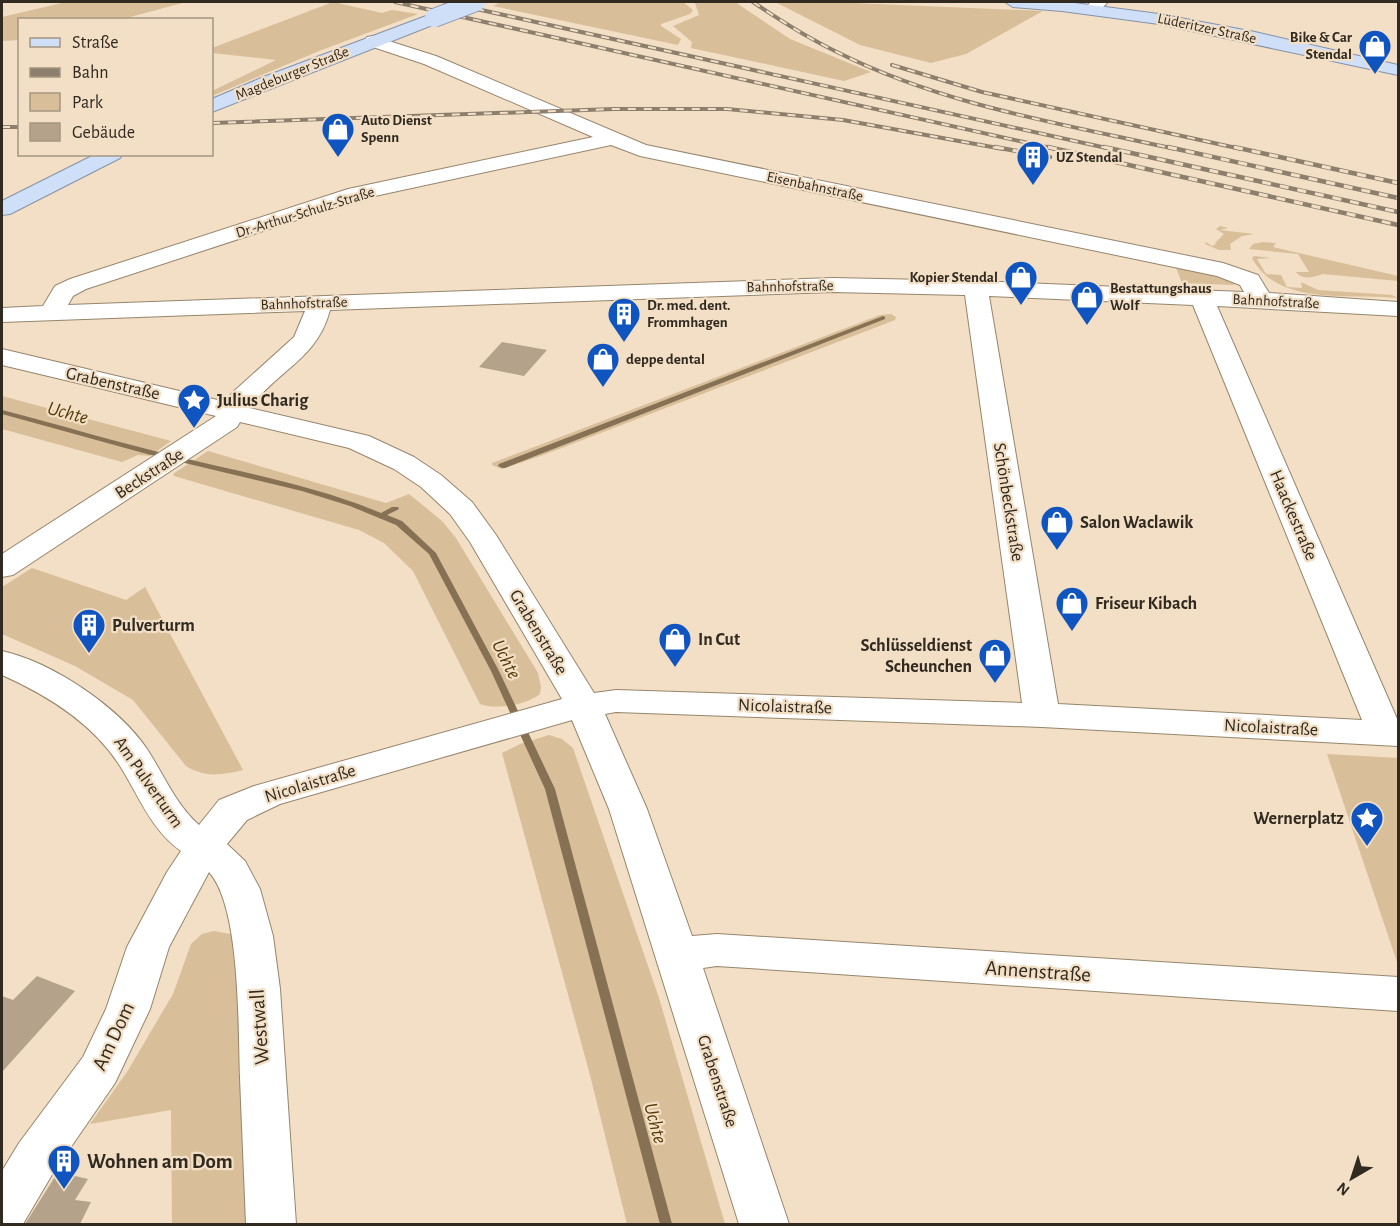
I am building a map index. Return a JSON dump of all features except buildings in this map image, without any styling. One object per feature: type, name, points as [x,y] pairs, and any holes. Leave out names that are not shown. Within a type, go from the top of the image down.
[{"type":"main road","points":[[373,41],[476,2]]},
{"type":"main road","name":"Lüderitzer Straße","points":[[1013,2],[1096,4],[1398,70]]},
{"type":"main road","name":"Magdeburger Straße","points":[[213,106],[373,41]]},
{"type":"main road","points":[[2,210],[109,156]]},
{"type":"street","name":"Eisenbahnstraße","points":[[373,41],[430,60],[633,148],[1233,272],[1250,280],[1260,300]]},
{"type":"street","name":"Dr.-Arthur-Schulz-Straße","points":[[56,304],[78,284],[334,200],[611,139]]},
{"type":"street","name":"Bahnhofstraße","points":[[2,315],[56,304],[320,302],[787,285],[976,288],[1202,297],[1398,309]]},
{"type":"street","name":"Schönbeckstraße","points":[[976,288],[1042,715]]},
{"type":"street","name":"Haackestraße","points":[[1202,297],[1392,734]]},
{"type":"street","name":"Beckstraße","points":[[2,568],[227,421],[242,399],[305,341],[314,324],[320,302]]},
{"type":"street","name":"Grabenstraße","points":[[2,357],[370,447],[422,475],[448,494],[485,542],[569,710],[602,743],[628,809],[677,954],[764,1224]]},
{"type":"street","name":"Am Pulverturm","points":[[2,662],[32,675],[91,710],[131,753],[173,822],[204,846]]},
{"type":"street","name":"Nicolaistraße","points":[[204,846],[226,818],[245,804],[492,730],[569,710],[638,700],[1042,715],[1392,734]]},
{"type":"street","name":"Am Dom","points":[[2,1215],[36,1158],[99,1070],[128,1009],[148,947],[158,925],[204,846]]},
{"type":"street","name":"Westwall","points":[[204,846],[231,870],[248,910],[258,1000],[271,1224]]},
{"type":"street","name":"Annenstraße","points":[[677,954],[717,950],[1398,994]]},
{"type":"green space","points":[[66,2],[186,2],[127,18],[18,18],[18,40],[2,41],[2,17]]},
{"type":"green space","points":[[333,2],[382,13],[392,10],[418,14],[319,51],[213,96],[213,91],[276,60],[213,53],[213,48]]},
{"type":"green space","points":[[501,2],[683,2],[693,10],[690,14],[661,24],[681,39],[678,45],[493,6]]},
{"type":"green space","points":[[735,2],[790,39],[871,72],[844,81],[691,48],[692,42],[673,26],[699,15],[695,3]]},
{"type":"green space","points":[[775,2],[829,2],[1043,11],[966,54],[931,63],[860,45]]},
{"type":"green space","points":[[1220,226],[1228,228],[1220,230],[1254,234],[1242,236],[1230,244],[1231,250],[1219,250],[1205,244],[1206,242],[1212,246],[1216,244],[1224,234],[1216,229]]},
{"type":"green space","points":[[1276,243],[1273,247],[1398,276],[1398,281],[1323,274],[1302,277],[1296,272],[1309,272],[1298,254],[1249,249],[1253,244]]},
{"type":"green space","points":[[1254,256],[1271,258],[1257,259],[1266,274],[1281,275],[1287,287],[1302,288],[1301,282],[1318,290],[1392,295],[1398,298],[1338,296],[1297,291],[1279,284],[1264,274],[1252,258]]},
{"type":"green space","points":[[1175,265],[1212,273],[1233,282],[1234,285],[1182,283]]},
{"type":"green space","points":[[891,314],[896,317],[895,320],[546,454],[502,469],[492,465],[492,463],[880,315]]},
{"type":"green space","points":[[2,396],[171,441],[150,456],[138,455],[122,462],[2,429]]},
{"type":"green space","points":[[208,451],[386,503],[409,494],[442,521],[456,538],[538,673],[540,694],[527,701],[511,705],[495,707],[480,704],[413,571],[384,543],[359,530],[174,476],[173,474]]},
{"type":"green space","points":[[32,568],[126,600],[145,587],[243,770],[207,774],[193,770],[186,766],[133,700],[75,666],[2,634],[2,587]]},
{"type":"green space","points":[[549,735],[562,739],[573,748],[659,998],[725,1224],[627,1224],[590,1075],[502,753],[520,744]]},
{"type":"green space","name":"Wernerplatz","points":[[1327,754],[1398,758],[1398,962],[1397,962]]},
{"type":"green space","points":[[214,931],[236,935],[256,1224],[172,1224],[171,1110],[90,1124],[127,1072],[173,994],[191,944],[202,934]]},
{"type":"waterway","points":[[502,466],[883,318]]},
{"type":"waterway","name":"Uchte","points":[[2,412],[150,452],[304,489],[353,504],[399,523],[432,553],[495,671],[550,789],[666,1224]]},
{"type":"waterway","points":[[382,515],[395,509]]},
{"type":"railway","points":[[395,2],[1055,149]]},
{"type":"railway","points":[[445,2],[1111,149]]},
{"type":"railway","points":[[753,2],[828,47],[879,71],[920,86],[1004,111],[1175,149]]},
{"type":"railway","points":[[892,65],[982,92],[1241,149]]},
{"type":"railway","points":[[213,123],[614,109],[727,109],[843,120],[1003,149]]},
{"type":"railway","points":[[2,127],[18,127]]},
{"type":"railway","points":[[995,147],[1050,157]]},
{"type":"railway","points":[[1048,147],[1398,225]]},
{"type":"railway","points":[[1104,147],[1398,212]]},
{"type":"railway","points":[[1168,147],[1398,198]]},
{"type":"railway","points":[[1234,147],[1398,183]]},
{"type":"place","name":"Bike & Car Stendal","points":[[1375,75]]},
{"type":"place","name":"Auto Dienst Spenn","points":[[338,158]]},
{"type":"place","name":"UZ Stendal","points":[[1033,186]]},
{"type":"place","name":"Kopier Stendal","points":[[1021,306]]},
{"type":"place","name":"Bestattungshaus Wolf","points":[[1087,326]]},
{"type":"place","name":"Dr. med. dent. Frommhagen","points":[[624,343]]},
{"type":"place","name":"deppe dental","points":[[603,388]]},
{"type":"place","name":"Julius Charig","points":[[194,429]]},
{"type":"place","name":"Salon Waclawik","points":[[1057,551]]},
{"type":"place","name":"Friseur Kibach","points":[[1072,632]]},
{"type":"place","name":"Pulverturm","points":[[89,654]]},
{"type":"place","name":"In Cut","points":[[675,668]]},
{"type":"place","name":"Schlüsseldienst Scheunchen","points":[[995,684]]},
{"type":"place","name":"Wernerplatz","points":[[1367,847]]},
{"type":"place","name":"Wohnen am Dom","points":[[64,1190]]}]
